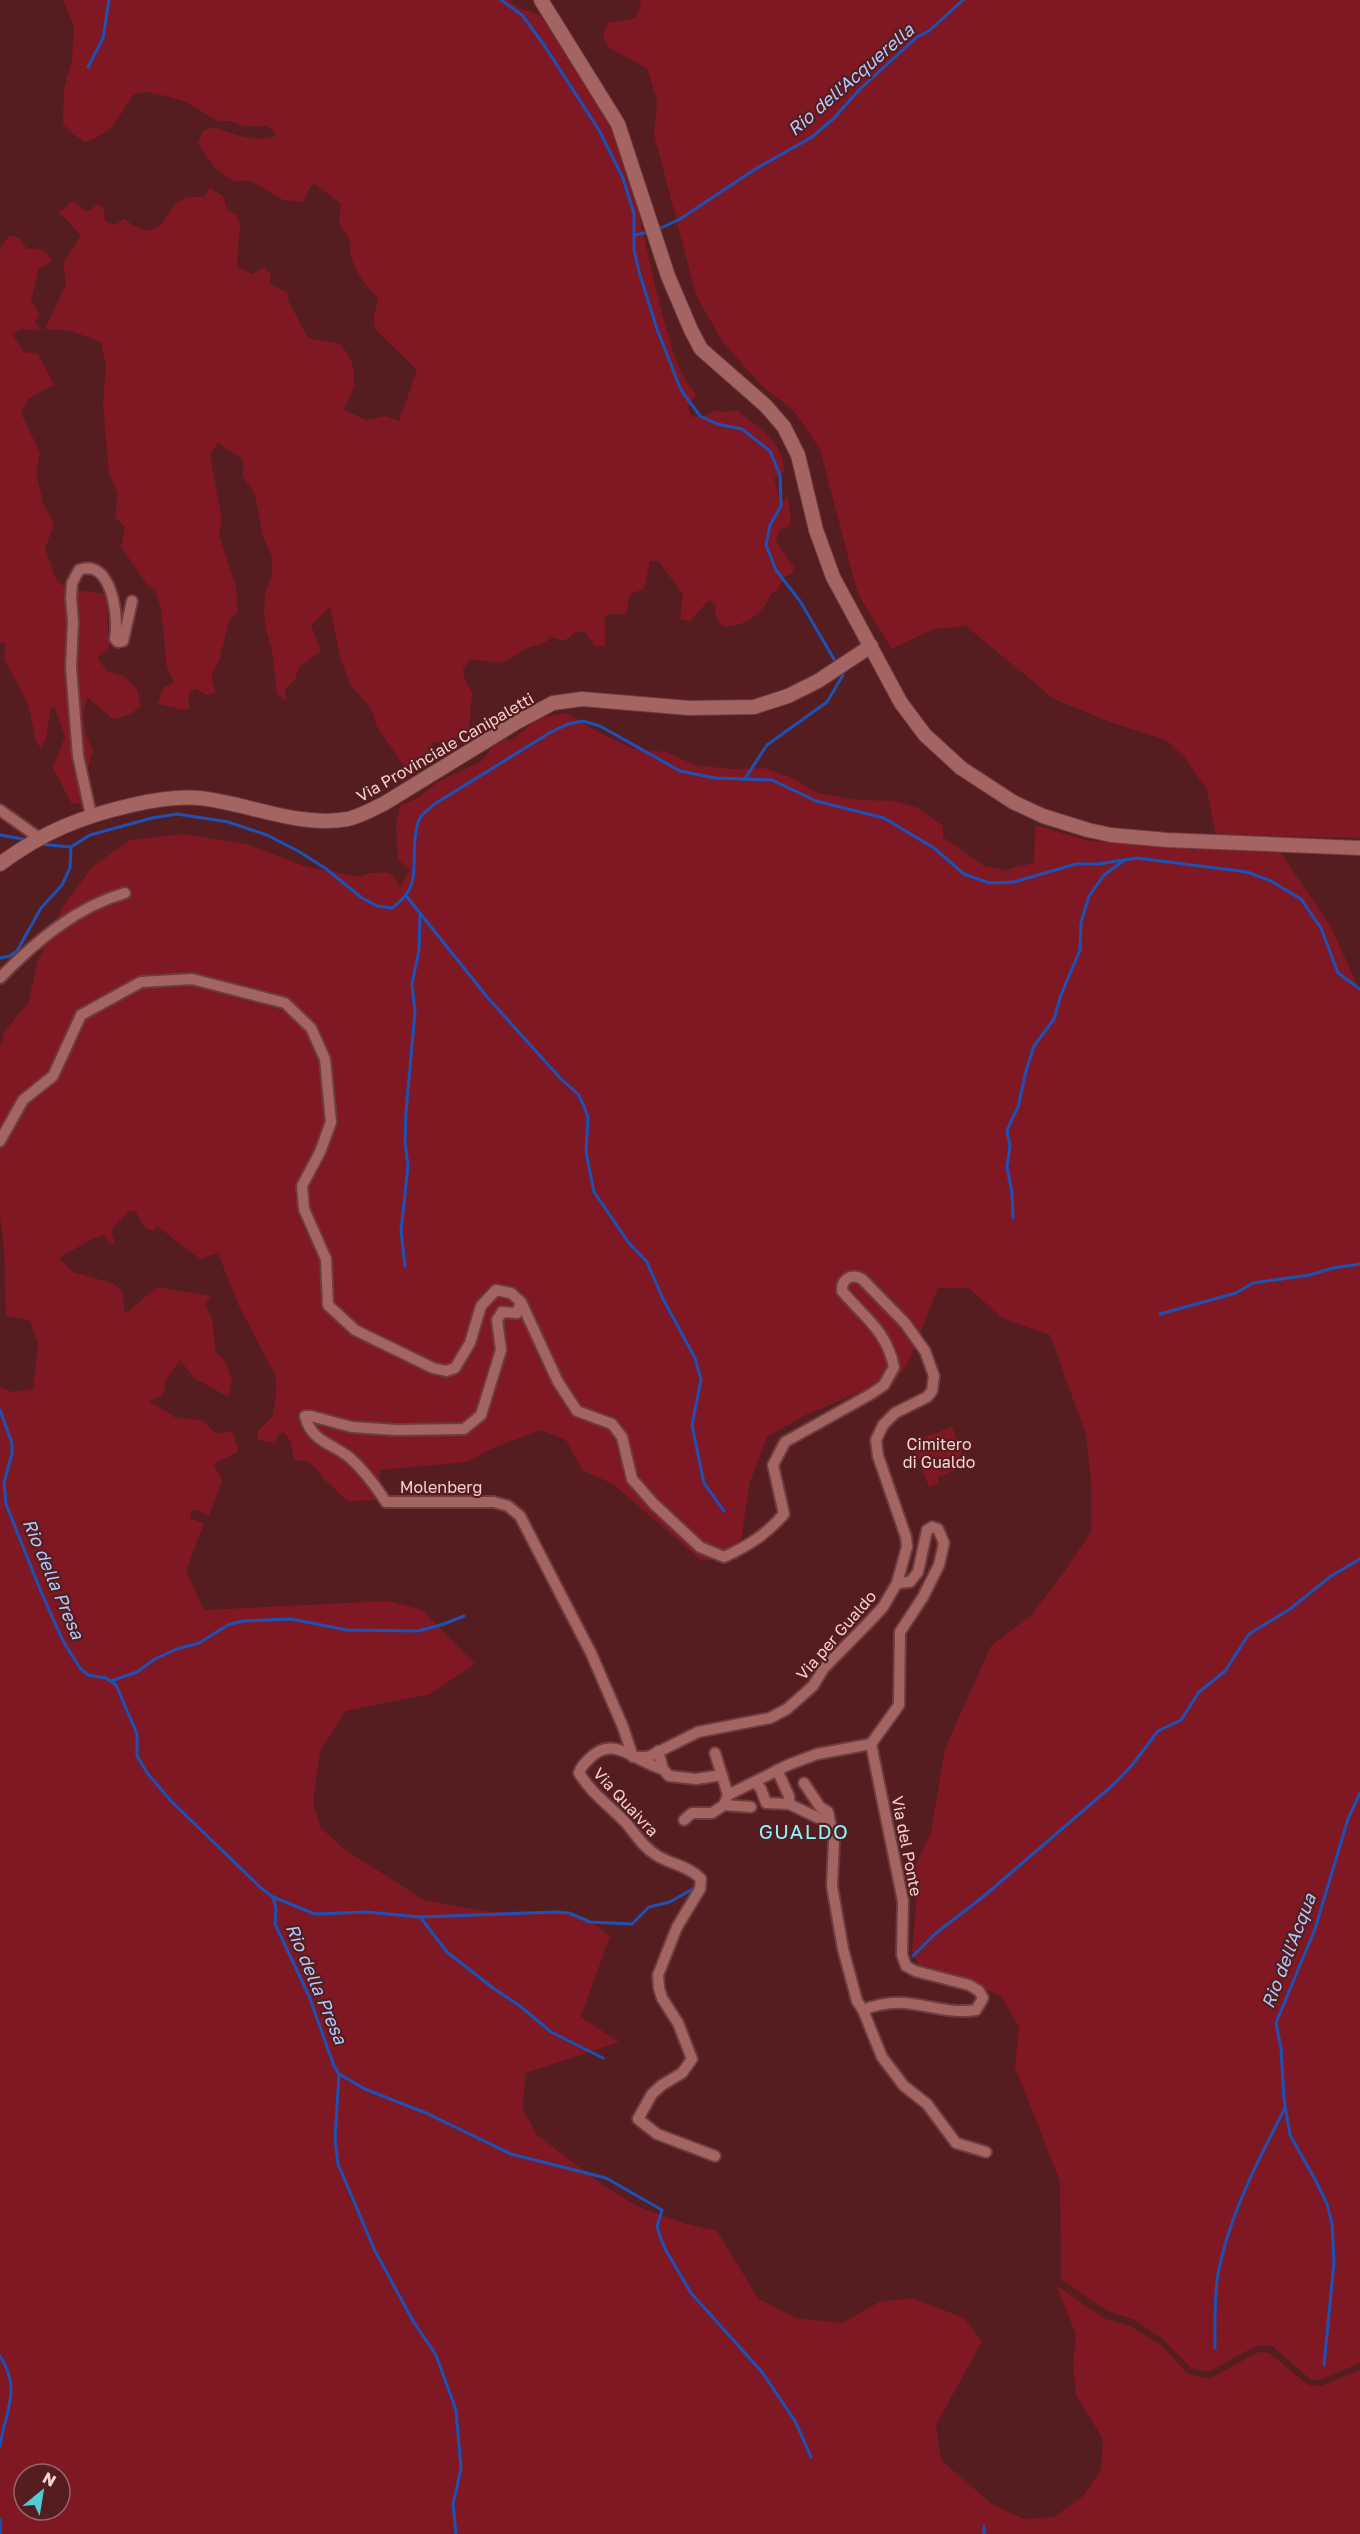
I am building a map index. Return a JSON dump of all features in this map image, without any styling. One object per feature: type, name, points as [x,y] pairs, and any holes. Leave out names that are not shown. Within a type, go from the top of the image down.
[{"type":"main road","points":[[541,0],[618,124],[681,312],[701,349],[766,406],[784,427],[798,455],[816,530],[832,577],[904,709],[936,746],[993,791],[1043,816],[1088,830],[1134,838],[1360,848]]},
{"type":"main road","name":"Via Provinciale Canipaletti","points":[[0,864],[32,841],[92,814],[160,799],[202,798],[314,820],[348,819],[385,803],[517,722],[553,703],[582,699],[689,708],[754,707],[788,696],[818,681],[871,646]]},
{"type":"street","points":[[92,814],[78,756],[74,727],[71,667],[72,583],[79,570],[86,567],[94,569],[105,580],[116,607],[118,625],[115,639],[118,642],[123,641],[132,600]]},
{"type":"street","points":[[0,810],[32,841]]},
{"type":"street","points":[[0,978],[48,932],[95,904],[125,893]]},
{"type":"street","points":[[0,1141],[23,1100],[53,1076],[81,1015],[141,982],[192,979],[285,1003],[311,1028],[325,1059],[331,1122],[320,1152],[302,1186],[304,1209],[326,1259],[328,1305],[355,1330],[433,1368],[446,1371],[455,1368],[470,1343],[481,1306],[496,1290],[511,1293],[520,1302]]},
{"type":"street","name":"Via per Gualdo","points":[[520,1302],[558,1382],[577,1412],[612,1424],[622,1437],[632,1479],[654,1504],[700,1547],[724,1557],[744,1548],[769,1531],[784,1514],[772,1465],[785,1442],[872,1394],[884,1384],[894,1367],[890,1349],[880,1331],[842,1291],[843,1283],[848,1278],[855,1276],[862,1280],[905,1323],[925,1351],[934,1376],[932,1390],[927,1397],[895,1413],[883,1425],[876,1440],[878,1456],[906,1537],[907,1546],[897,1583],[877,1614],[824,1668],[813,1686],[787,1708],[770,1718],[698,1732],[648,1757],[633,1757]]},
{"type":"street","name":"Molenberg","points":[[520,1302],[516,1313],[502,1312],[497,1320],[501,1350],[482,1415],[464,1429],[397,1430],[352,1427],[304,1416],[317,1438],[348,1456],[368,1476],[386,1502],[494,1502],[508,1506],[520,1516],[591,1653],[623,1727],[633,1757]]},
{"type":"street","points":[[684,1820],[692,1813],[712,1813],[726,1800],[777,1770],[817,1754],[871,1744],[899,1705],[900,1632],[923,1597],[939,1565],[944,1543],[938,1529],[932,1527],[927,1530],[918,1572],[910,1582],[897,1583]]},
{"type":"street","name":"Via del Ponte","points":[[863,2010],[895,2001],[963,2012],[976,2010],[983,1998],[980,1991],[969,1985],[915,1971],[906,1966],[902,1955],[901,1889],[871,1744]]},
{"type":"street","name":"Via Quaivra","points":[[715,2156],[657,2134],[638,2119],[652,2094],[682,2073],[692,2059],[678,2023],[662,1998],[658,1988],[658,1975],[677,1927],[702,1884],[701,1879],[695,1873],[670,1863],[643,1844],[626,1823],[597,1797],[579,1773],[596,1751],[603,1748],[620,1748],[633,1757],[663,1769],[669,1776],[696,1779],[722,1775]]},
{"type":"street","points":[[658,1751],[663,1769]]},
{"type":"street","points":[[715,1753],[722,1775],[726,1800]]},
{"type":"street","points":[[777,1770],[789,1796],[789,1804]]},
{"type":"street","points":[[755,1782],[761,1789],[765,1803],[789,1804],[829,1823]]},
{"type":"street","points":[[804,1783],[820,1807],[828,1812],[834,1841],[832,1886],[843,1949],[857,2001],[863,2010],[882,2057],[904,2086],[927,2104],[956,2143],[986,2152]]},
{"type":"street","points":[[726,1800],[751,1807]]},
{"type":"green space","points":[[63,0],[509,0],[520,8],[540,16],[598,102],[620,147],[635,197],[658,299],[671,343],[680,370],[696,394],[688,408],[692,417],[704,416],[715,410],[724,412],[736,410],[761,429],[775,443],[780,452],[784,472],[774,479],[780,502],[788,497],[791,518],[789,526],[779,530],[776,542],[794,567],[792,574],[784,577],[777,591],[770,595],[758,614],[737,625],[722,626],[715,616],[716,605],[709,600],[690,621],[680,619],[683,594],[659,562],[650,561],[644,589],[633,593],[628,598],[625,614],[611,614],[605,618],[605,646],[594,646],[586,633],[577,631],[564,641],[551,637],[544,643],[529,647],[503,661],[470,660],[463,669],[464,678],[473,694],[469,731],[452,741],[433,742],[424,759],[406,769],[376,725],[372,710],[350,684],[340,657],[330,607],[311,625],[321,651],[298,668],[296,678],[285,690],[287,701],[277,694],[264,610],[265,594],[272,573],[272,556],[263,537],[254,492],[243,477],[243,460],[218,443],[210,455],[222,520],[219,535],[236,587],[238,612],[229,620],[220,658],[211,677],[216,693],[207,695],[196,689],[190,691],[188,698],[190,708],[184,710],[158,704],[163,688],[174,683],[167,668],[161,610],[156,591],[146,583],[121,547],[125,527],[115,517],[118,494],[109,473],[103,404],[106,365],[101,342],[71,331],[45,329],[66,284],[63,263],[81,236],[58,213],[73,201],[87,212],[98,204],[104,210],[105,221],[115,225],[124,219],[136,227],[146,230],[153,229],[159,226],[178,202],[187,197],[204,197],[210,188],[223,196],[227,210],[236,214],[240,224],[237,267],[252,274],[264,267],[271,274],[270,284],[287,292],[289,302],[308,338],[341,344],[351,360],[354,387],[344,410],[366,420],[385,416],[399,421],[417,370],[375,329],[374,316],[378,298],[366,285],[353,264],[350,239],[339,224],[341,204],[314,183],[307,192],[304,202],[283,200],[249,180],[235,182],[216,169],[198,144],[203,131],[214,127],[246,137],[263,139],[276,135],[268,126],[243,126],[230,121],[218,121],[186,102],[147,92],[134,94],[109,129],[85,142],[63,124],[64,89],[72,59],[74,26]]},
{"type":"green space","points":[[640,0],[1360,0],[1360,838],[1216,835],[1207,790],[1185,758],[1166,740],[1110,722],[1054,699],[966,626],[933,629],[892,649],[858,594],[820,449],[794,411],[761,385],[722,341],[696,295],[654,134],[657,102],[648,69],[608,47],[603,36],[608,23],[636,18]]},
{"type":"green space","points":[[10,235],[19,238],[27,249],[39,249],[45,252],[52,262],[39,268],[31,300],[39,314],[35,322],[42,331],[22,329],[12,334],[24,352],[38,354],[54,385],[28,399],[21,413],[40,453],[36,472],[43,503],[54,525],[45,548],[56,579],[67,589],[106,594],[109,648],[97,658],[108,672],[124,676],[137,689],[141,706],[129,715],[113,719],[88,698],[84,711],[84,725],[93,751],[81,792],[81,803],[72,804],[53,768],[65,737],[55,707],[51,708],[47,733],[41,748],[36,742],[29,706],[5,660],[5,642],[0,643],[0,248]]},
{"type":"green space","points":[[566,713],[598,732],[634,749],[666,752],[695,765],[730,769],[764,768],[790,777],[818,793],[858,800],[894,801],[918,808],[943,826],[943,837],[984,866],[1005,870],[1034,863],[1035,825],[1089,841],[1281,853],[1331,927],[1360,991],[1360,2363],[1320,2380],[1310,2379],[1272,2346],[1256,2346],[1208,2372],[1191,2368],[1165,2341],[1135,2320],[1107,2311],[1061,2279],[1060,2181],[1015,2067],[1019,2027],[1002,1997],[972,1983],[919,1966],[912,1952],[916,1906],[913,1871],[931,1832],[945,1748],[991,1646],[1030,1616],[1062,1575],[1091,1532],[1091,1482],[1086,1435],[1050,1335],[1002,1318],[969,1288],[938,1288],[910,1359],[893,1385],[867,1389],[806,1415],[767,1437],[750,1482],[738,1560],[701,1560],[613,1484],[582,1470],[566,1440],[541,1430],[493,1448],[467,1462],[380,1470],[380,1483],[351,1453],[320,1435],[310,1424],[312,1420],[465,1431],[483,1416],[504,1350],[500,1321],[523,1301],[513,1288],[494,1285],[477,1304],[466,1341],[452,1365],[434,1364],[358,1327],[332,1303],[331,1258],[308,1208],[306,1187],[324,1153],[330,1058],[287,999],[241,985],[192,974],[140,977],[77,1012],[50,1074],[0,1132],[0,1047],[4,1032],[28,1003],[38,961],[63,906],[92,867],[130,840],[183,834],[246,844],[307,867],[360,877],[369,873],[388,873],[393,875],[400,886],[410,870],[398,860],[396,826],[400,806],[421,796],[436,783],[482,761],[493,746],[505,739],[511,741],[538,718]]},
{"type":"green space","points":[[191,982],[283,1006],[308,1030],[322,1060],[328,1121],[317,1150],[299,1185],[323,1259],[325,1306],[379,1347],[457,1371],[484,1308],[497,1293],[510,1295],[517,1303],[515,1309],[500,1310],[498,1350],[479,1413],[463,1426],[352,1424],[324,1418],[303,1424],[313,1442],[345,1460],[365,1479],[380,1500],[347,1501],[310,1462],[294,1460],[290,1441],[284,1432],[278,1435],[274,1443],[258,1440],[258,1431],[272,1417],[276,1396],[276,1377],[238,1304],[218,1253],[200,1259],[157,1226],[153,1231],[145,1228],[135,1211],[130,1211],[111,1229],[115,1244],[110,1244],[104,1235],[90,1240],[59,1258],[73,1272],[112,1283],[122,1290],[125,1314],[157,1287],[211,1296],[205,1304],[212,1318],[216,1353],[223,1358],[232,1378],[228,1397],[194,1378],[180,1360],[167,1378],[163,1395],[149,1401],[176,1418],[203,1420],[215,1433],[232,1432],[239,1451],[214,1464],[222,1481],[209,1516],[199,1510],[190,1511],[191,1519],[204,1523],[186,1571],[204,1610],[388,1601],[422,1610],[475,1664],[430,1694],[345,1711],[320,1752],[313,1802],[320,1827],[344,1849],[424,1900],[490,1912],[555,1911],[585,1917],[610,1936],[581,2017],[619,2042],[526,2073],[522,2108],[537,2135],[603,2185],[639,2207],[683,2223],[717,2231],[758,2298],[795,2318],[842,2323],[879,2302],[912,2298],[964,2318],[982,2341],[936,2425],[941,2460],[992,2504],[1024,2519],[1054,2517],[1082,2497],[1101,2470],[1103,2439],[1076,2395],[1073,2362],[1076,2335],[1056,2285],[1103,2318],[1132,2327],[1161,2345],[1188,2374],[1209,2379],[1258,2352],[1269,2353],[1308,2385],[1321,2386],[1360,2370],[1360,2534],[0,2534],[0,1387],[12,1392],[33,1389],[38,1344],[30,1320],[6,1316],[4,1248],[0,1217],[0,1147],[26,1102],[56,1078],[83,1017],[142,985]]},
{"type":"green space","name":"Cimitero di Gualdo","points":[[952,1427],[967,1466],[937,1477],[939,1483],[929,1487],[912,1442]]},
{"type":"waterway","points":[[88,67],[103,38],[109,0]]},
{"type":"waterway","points":[[501,0],[522,15],[544,45],[599,130],[623,178],[634,214],[634,250],[640,275],[657,329],[681,390],[700,416],[717,424],[742,429],[770,451],[780,475],[781,506],[770,525],[766,545],[776,570],[800,601],[835,661]]},
{"type":"waterway","name":"Rio dell'Acquerella","points":[[659,229],[680,219],[757,168],[812,137],[917,37],[929,31],[963,0]]},
{"type":"waterway","name":"Rio dell'Acquerella","points":[[635,235],[648,232]]},
{"type":"waterway","points":[[744,780],[767,745],[827,702],[843,675]]},
{"type":"waterway","points":[[39,844],[71,847],[90,835],[152,818],[177,814],[228,822],[267,835],[298,851],[325,868],[362,898],[377,906],[392,908],[402,900],[412,883],[417,827],[424,813],[433,805],[551,732],[568,724],[583,721],[600,726],[680,771],[715,778],[772,780],[816,801],[884,818],[934,848],[964,874],[989,883],[1014,882],[1076,864],[1099,864],[1137,858],[1247,872],[1271,881],[1301,899],[1321,928],[1338,973],[1360,989]]},
{"type":"waterway","points":[[0,835],[28,840]]},
{"type":"waterway","name":"Rio della Presa","points":[[0,958],[10,956],[17,951],[41,908],[62,885],[70,868],[71,847]]},
{"type":"waterway","points":[[1013,1218],[1012,1193],[1007,1167],[1010,1146],[1007,1130],[1018,1107],[1034,1046],[1054,1019],[1061,995],[1080,950],[1081,923],[1089,896],[1104,875],[1126,859]]},
{"type":"waterway","points":[[407,897],[488,998],[561,1079],[578,1094],[588,1117],[586,1152],[594,1192],[629,1243],[647,1262],[663,1299],[695,1358],[701,1380],[692,1425],[704,1483],[724,1511]]},
{"type":"waterway","points":[[405,1266],[401,1231],[408,1166],[405,1142],[406,1112],[415,1012],[412,984],[419,950],[420,915]]},
{"type":"waterway","points":[[1160,1314],[1236,1293],[1253,1283],[1310,1275],[1333,1268],[1360,1264]]},
{"type":"waterway","name":"Rio della Presa","points":[[0,1410],[12,1443],[12,1454],[4,1482],[6,1504],[63,1641],[80,1668],[88,1675],[106,1678],[116,1685],[137,1734],[137,1756],[148,1774],[172,1802],[273,1897],[315,1914],[367,1912],[420,1917],[555,1912],[569,1913],[590,1922],[632,1924],[649,1907],[670,1902],[696,1887]]},
{"type":"waterway","points":[[913,1956],[936,1933],[984,1896],[1113,1785],[1158,1731],[1181,1720],[1199,1692],[1225,1671],[1249,1634],[1290,1609],[1331,1576],[1360,1559]]},
{"type":"waterway","points":[[111,1681],[137,1672],[155,1659],[177,1649],[199,1643],[228,1625],[242,1621],[291,1619],[347,1630],[418,1631],[464,1616]]},
{"type":"waterway","name":"Rio dell'Acqua","points":[[1324,2365],[1334,2262],[1332,2224],[1327,2204],[1290,2135],[1284,2099],[1281,2048],[1276,2023],[1315,1929],[1348,1819],[1360,1793]]},
{"type":"waterway","name":"Rio della Presa","points":[[273,1897],[276,1908],[275,1924],[309,1996],[339,2074],[335,2139],[338,2164],[375,2251],[413,2321],[436,2355],[456,2410],[461,2469],[453,2504],[456,2534]]},
{"type":"waterway","points":[[420,1917],[447,1952],[493,1988],[520,2006],[551,2032],[603,2058]]},
{"type":"waterway","points":[[339,2074],[365,2089],[426,2113],[511,2154],[606,2178],[662,2210],[657,2227],[664,2247],[691,2293],[762,2372],[795,2421],[811,2457]]},
{"type":"waterway","points":[[1215,2348],[1218,2274],[1229,2231],[1246,2189],[1285,2108]]},
{"type":"waterway","points":[[0,2356],[7,2368],[11,2390],[0,2446]]},
{"type":"waterway","points":[[0,2519],[0,2534]]},
{"type":"waterway","points":[[984,2526],[984,2534]]},
{"type":"district","name":"GUALDO","points":[[804,1832]]}]
